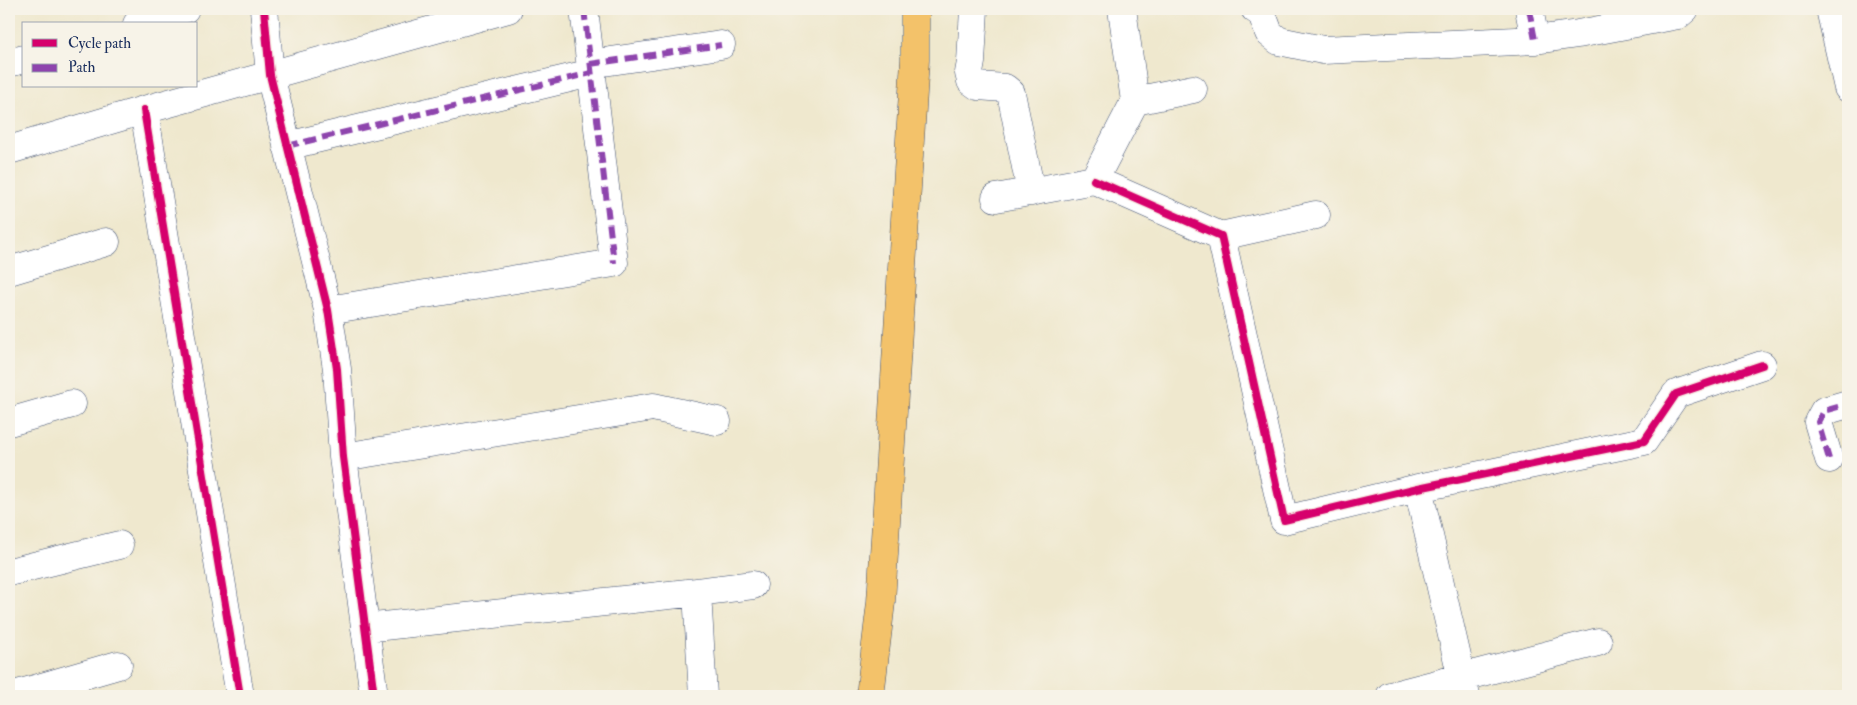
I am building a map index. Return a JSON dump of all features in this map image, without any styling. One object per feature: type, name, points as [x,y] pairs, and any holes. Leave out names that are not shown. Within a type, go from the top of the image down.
[{"type":"main road","points":[[870,696],[881,602],[915,60],[915,9]]},
{"type":"street","points":[[143,22],[185,9]]},
{"type":"street","points":[[264,9],[270,75],[328,310],[337,369],[343,457],[374,696]]},
{"type":"street","points":[[9,150],[144,110],[508,9]]},
{"type":"street","points":[[328,310],[614,264],[584,9]]},
{"type":"street","points":[[974,9],[969,73],[971,81],[978,86],[1004,88],[1011,94],[1031,192]]},
{"type":"street","points":[[1094,180],[1135,101],[1122,9]]},
{"type":"street","points":[[1529,9],[1535,40]]},
{"type":"street","points":[[1260,11],[1270,33],[1279,41],[1323,50],[1535,40],[1678,15],[1685,9]]},
{"type":"street","points":[[1830,9],[1848,88]]},
{"type":"street","points":[[288,146],[591,69],[721,45]]},
{"type":"street","points":[[9,64],[22,60]]},
{"type":"street","points":[[1135,101],[1193,88]]},
{"type":"street","points":[[144,110],[240,696]]},
{"type":"street","points":[[996,198],[1094,180],[1221,236],[1316,215]]},
{"type":"street","points":[[1221,236],[1284,520],[1418,488],[1644,441],[1676,394],[1762,365]]},
{"type":"street","points":[[9,271],[106,242]]},
{"type":"street","points":[[9,422],[72,404]]},
{"type":"street","points":[[1829,459],[1818,422],[1824,411],[1848,404]]},
{"type":"street","points":[[343,457],[653,407],[716,421]]},
{"type":"street","points":[[1418,488],[1464,687]]},
{"type":"street","points":[[9,572],[119,545]]},
{"type":"street","points":[[365,628],[753,585]]},
{"type":"street","points":[[697,592],[703,696]]},
{"type":"street","points":[[1390,696],[1464,687],[1598,642]]},
{"type":"street","points":[[11,696],[118,664]]},
{"type":"marked path","points":[[584,9],[614,263]]},
{"type":"marked path","points":[[1262,9],[1262,14]]},
{"type":"marked path","points":[[1529,9],[1535,40]]},
{"type":"marked path","points":[[590,64],[721,45]]},
{"type":"marked path","points":[[287,146],[591,73]]},
{"type":"marked path","points":[[1829,459],[1818,422],[1824,411],[1848,404]]},
{"type":"cycle path","points":[[264,9],[270,75],[328,310],[337,369],[343,457],[374,696]]},
{"type":"cycle path","points":[[144,110],[240,696]]},
{"type":"cycle path","points":[[1094,180],[1221,236],[1284,520],[1418,488],[1644,441],[1676,394],[1762,365]]}]
